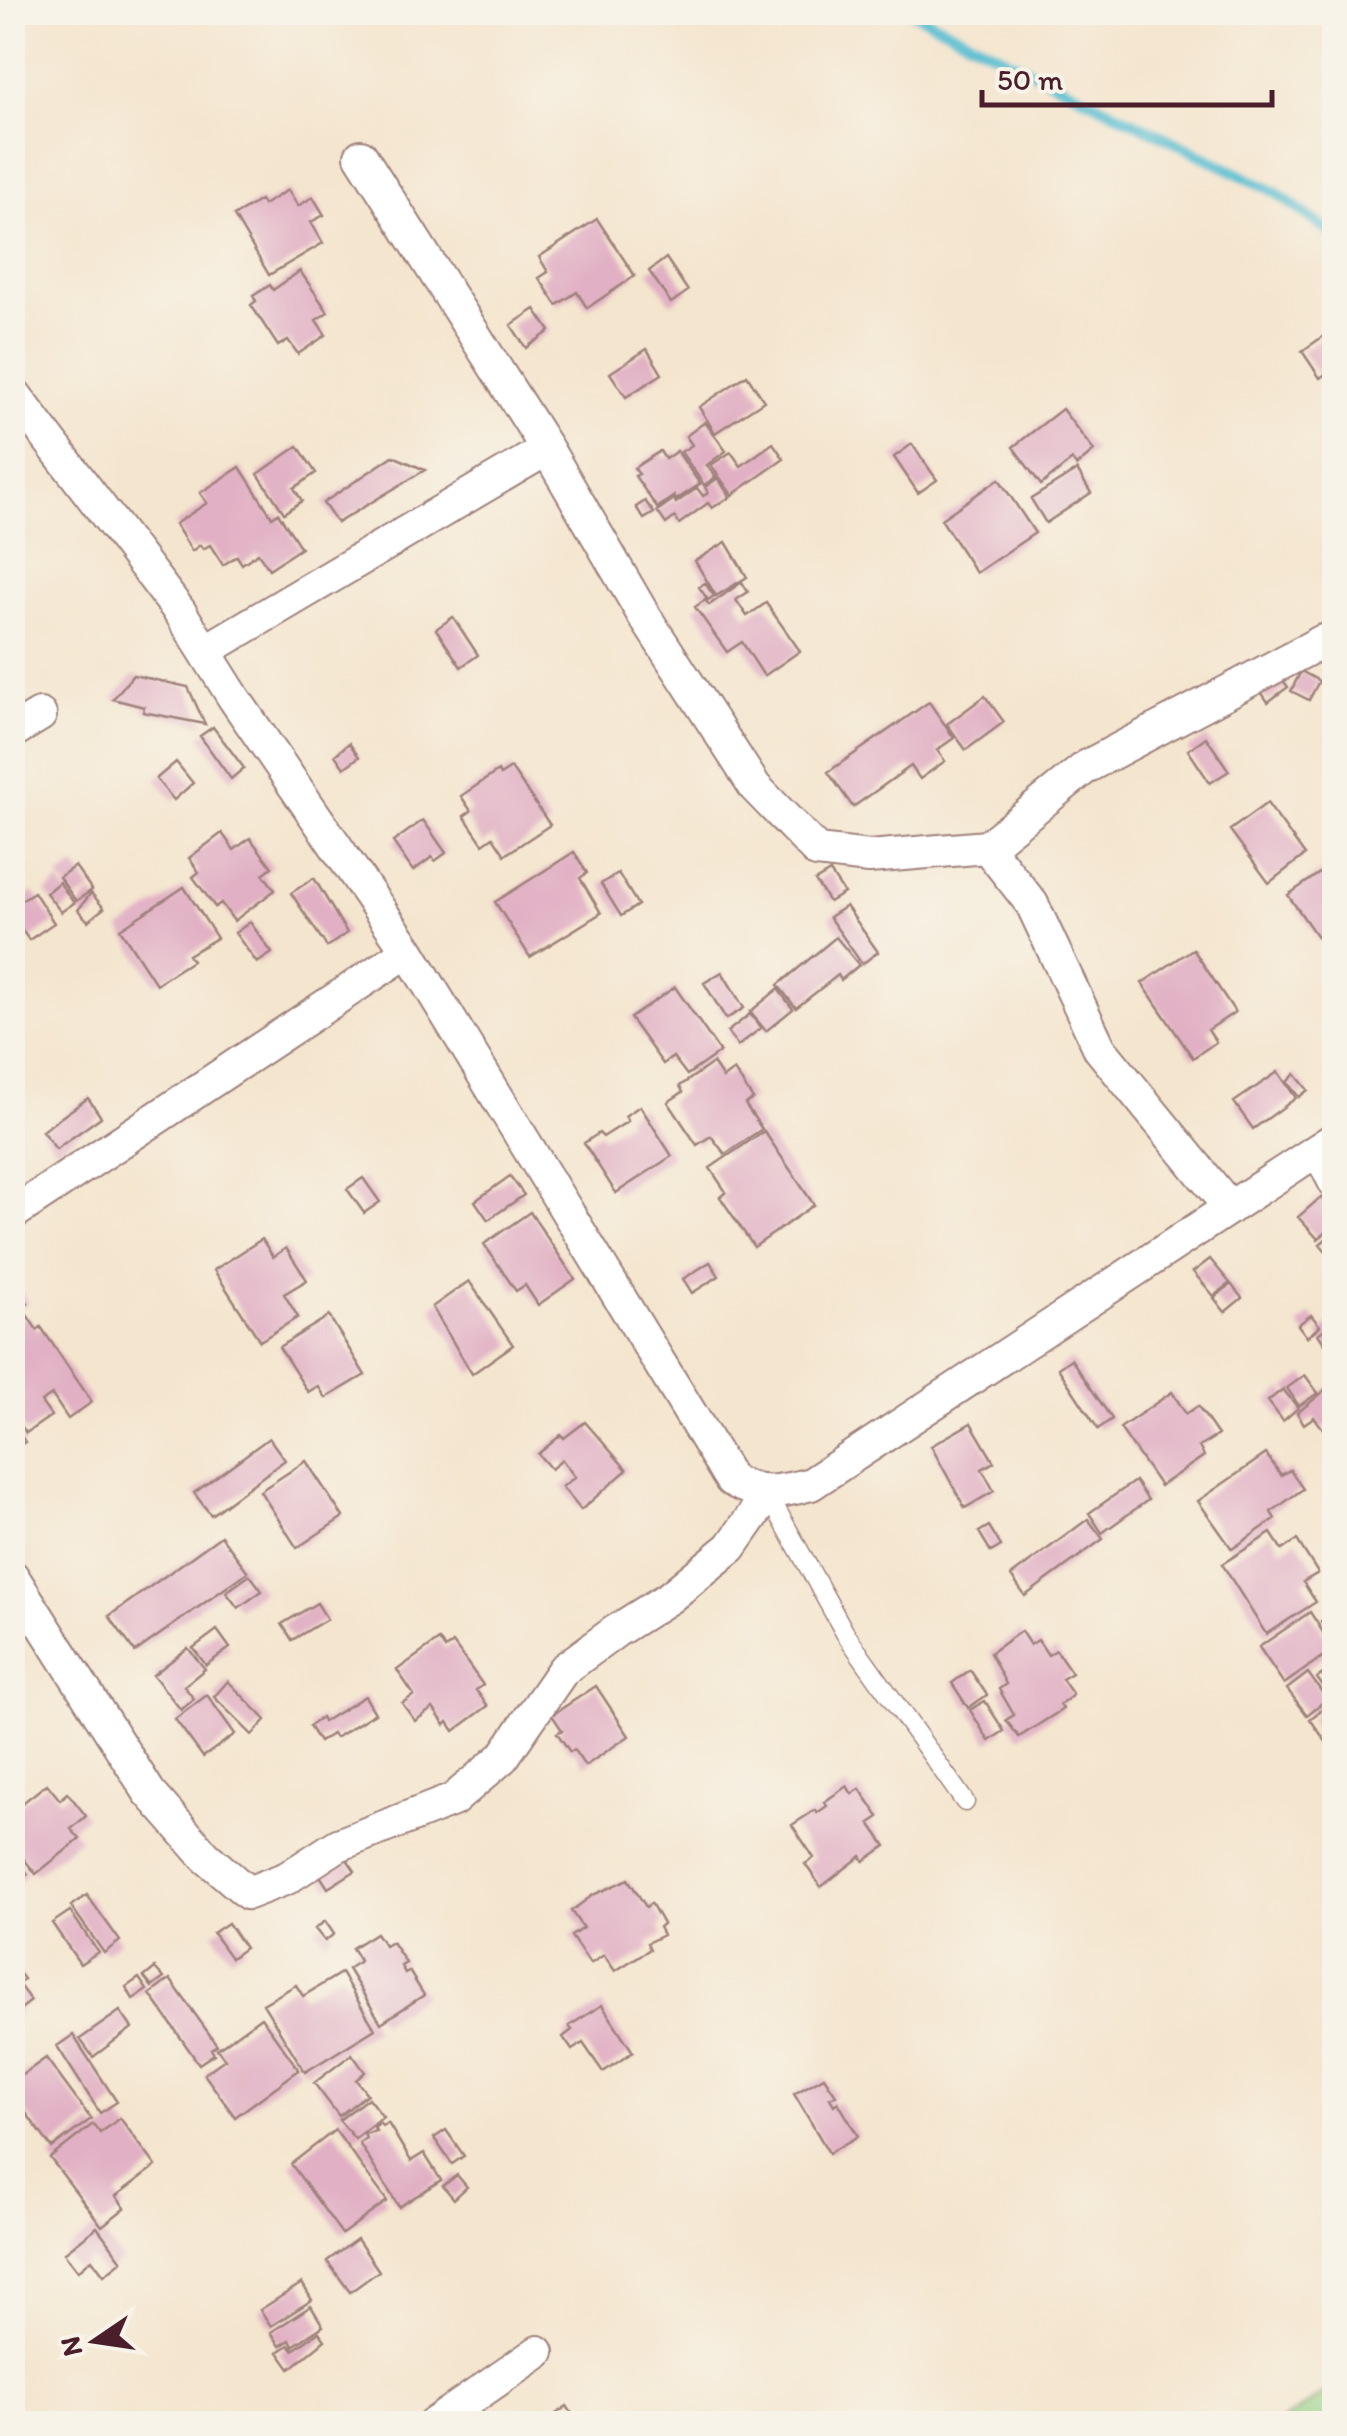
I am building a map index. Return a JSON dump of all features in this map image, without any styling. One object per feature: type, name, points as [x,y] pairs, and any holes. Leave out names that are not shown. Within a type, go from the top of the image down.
[{"type":"street","points":[[361,156],[547,449],[643,614],[755,786],[817,851],[869,856],[988,846],[1086,767],[1323,641]]},
{"type":"street","points":[[12,391],[180,612],[408,950],[731,1480],[748,1490],[768,1494],[811,1484],[1326,1144],[1334,1180]]},
{"type":"street","points":[[204,651],[547,449]]},
{"type":"street","points":[[988,846],[1032,904],[1100,1049],[1230,1208]]},
{"type":"street","points":[[12,1214],[408,950]]},
{"type":"street","points":[[12,1576],[149,1792],[206,1857],[248,1892],[287,1878],[338,1846],[453,1800],[503,1757],[563,1670],[670,1597],[732,1547],[768,1494]]},
{"type":"street","points":[[434,2424],[538,2352]]},
{"type":"lane","points":[[768,1494],[845,1633],[965,1802]]},
{"type":"green space","points":[[1334,2387],[1334,2423],[1279,2423]]},
{"type":"building","points":[[288,190],[298,206],[313,197],[324,215],[311,222],[323,243],[269,275],[234,216],[260,200],[263,205]]},
{"type":"building","points":[[597,219],[635,276],[587,308],[577,292],[557,305],[539,278],[548,272],[539,257]]},
{"type":"building","points":[[666,258],[688,291],[671,303],[649,271]]},
{"type":"building","points":[[300,271],[328,312],[316,320],[326,335],[298,354],[288,340],[278,346],[251,305],[256,301],[253,296],[270,285],[273,290]]},
{"type":"building","points":[[535,309],[550,331],[526,348],[511,325]]},
{"type":"building","points":[[1334,329],[1334,368],[1320,378],[1302,351]]},
{"type":"building","points":[[647,349],[662,374],[626,397],[610,373]]},
{"type":"building","points":[[747,375],[764,401],[715,433],[699,407]]},
{"type":"building","points":[[1062,409],[1094,451],[1076,466],[1072,460],[1041,485],[1013,447]]},
{"type":"building","points":[[705,422],[726,451],[707,465],[716,477],[704,485],[681,452],[692,445],[686,436]]},
{"type":"building","points":[[773,443],[784,459],[732,495],[711,465],[731,452],[741,466]]},
{"type":"building","points":[[912,444],[937,480],[918,493],[894,457]]},
{"type":"building","points":[[298,446],[316,473],[294,488],[302,501],[284,513],[258,474]]},
{"type":"building","points":[[660,451],[665,459],[677,451],[700,484],[657,508],[635,476],[639,474],[634,468]]},
{"type":"building","points":[[393,456],[425,470],[337,523],[323,503]]},
{"type":"building","points":[[240,467],[272,517],[278,513],[301,548],[269,569],[258,553],[242,564],[237,556],[223,565],[210,545],[203,549],[200,545],[192,551],[175,524],[207,503],[200,493]]},
{"type":"building","points":[[1077,470],[1091,493],[1046,523],[1031,499]]},
{"type":"building","points":[[718,478],[730,497],[712,508],[708,503],[679,524],[675,517],[666,524],[657,511],[697,488],[703,496],[708,493],[705,487]]},
{"type":"building","points":[[999,479],[1035,533],[976,573],[941,519]]},
{"type":"building","points":[[645,501],[654,513],[644,519],[636,507]]},
{"type":"building","points":[[726,542],[747,577],[716,596],[695,561]]},
{"type":"building","points":[[742,582],[748,592],[736,600],[747,616],[766,603],[800,651],[764,676],[742,642],[727,652],[695,607],[705,600],[709,605]]},
{"type":"building","points":[[705,583],[714,596],[708,600],[699,587]]},
{"type":"building","points":[[453,617],[478,655],[461,667],[436,629]]},
{"type":"building","points":[[1276,671],[1288,687],[1268,702],[1257,686]]},
{"type":"building","points":[[1301,671],[1319,681],[1309,700],[1291,691]]},
{"type":"building","points":[[133,675],[188,687],[205,724],[143,712],[144,707],[113,699]]},
{"type":"building","points":[[985,696],[1004,722],[966,750],[947,724]]},
{"type":"building","points":[[929,702],[954,738],[937,750],[945,761],[920,779],[911,766],[853,807],[828,772]]},
{"type":"building","points":[[213,727],[244,768],[231,779],[200,736]]},
{"type":"building","points":[[1206,737],[1229,771],[1210,783],[1188,750]]},
{"type":"building","points":[[349,743],[359,757],[344,768],[335,755]]},
{"type":"building","points":[[176,762],[193,783],[174,800],[156,779]]},
{"type":"building","points":[[511,768],[550,825],[505,855],[493,837],[483,844],[464,816],[471,811],[461,796],[498,771],[500,775]]},
{"type":"building","points":[[1267,803],[1305,855],[1269,883],[1230,830]]},
{"type":"building","points":[[423,820],[446,853],[435,861],[432,857],[413,871],[393,842]]},
{"type":"building","points":[[222,833],[234,850],[250,838],[272,867],[263,874],[275,890],[234,921],[221,903],[215,907],[193,877],[199,872],[189,858]]},
{"type":"building","points":[[574,852],[587,873],[580,878],[601,913],[530,957],[495,902]]},
{"type":"building","points":[[1334,863],[1334,931],[1320,941],[1288,895]]},
{"type":"building","points":[[75,866],[92,890],[76,901],[59,877]]},
{"type":"building","points":[[830,872],[844,893],[829,902],[815,881]]},
{"type":"building","points":[[618,873],[638,905],[621,916],[601,884]]},
{"type":"building","points":[[314,878],[347,933],[327,947],[291,893]]},
{"type":"building","points":[[59,882],[74,903],[61,912],[46,893]]},
{"type":"building","points":[[184,887],[217,938],[188,955],[192,961],[156,984],[120,929]]},
{"type":"building","points":[[34,892],[54,923],[29,940],[12,916],[12,906]]},
{"type":"building","points":[[91,893],[104,908],[88,921],[78,910]]},
{"type":"building","points":[[846,906],[878,952],[862,964],[829,917]]},
{"type":"building","points":[[250,922],[272,953],[257,963],[235,933]]},
{"type":"building","points":[[836,937],[859,965],[841,980],[838,975],[796,1008],[778,985]]},
{"type":"building","points":[[1193,949],[1235,1012],[1208,1030],[1216,1042],[1193,1058],[1142,983]]},
{"type":"building","points":[[722,972],[744,1008],[726,1019],[704,983]]},
{"type":"building","points":[[675,987],[720,1052],[687,1075],[673,1057],[663,1064],[630,1018]]},
{"type":"building","points":[[778,989],[793,1009],[766,1031],[750,1012]]},
{"type":"building","points":[[750,1014],[761,1028],[738,1046],[727,1032]]},
{"type":"building","points":[[713,1063],[723,1078],[734,1070],[753,1099],[745,1104],[762,1129],[725,1154],[711,1136],[697,1145],[668,1102],[683,1092],[680,1086]]},
{"type":"building","points":[[1278,1072],[1296,1098],[1253,1129],[1234,1102]]},
{"type":"building","points":[[1295,1074],[1308,1090],[1299,1097],[1287,1082]]},
{"type":"building","points":[[88,1098],[101,1117],[56,1149],[42,1131]]},
{"type":"building","points":[[640,1106],[672,1156],[616,1193],[584,1143],[599,1133],[603,1137],[628,1121],[625,1116]]},
{"type":"building","points":[[764,1131],[814,1205],[754,1247],[720,1197],[726,1192],[710,1168]]},
{"type":"building","points":[[510,1176],[524,1195],[488,1220],[475,1201]]},
{"type":"building","points":[[363,1178],[380,1202],[364,1213],[347,1189]]},
{"type":"building","points":[[1321,1197],[1334,1212],[1334,1225],[1318,1239],[1298,1217]]},
{"type":"building","points":[[530,1212],[575,1279],[538,1305],[525,1285],[516,1291],[484,1244]]},
{"type":"building","points":[[1334,1232],[1334,1250],[1329,1255],[1320,1244]]},
{"type":"building","points":[[262,1239],[273,1257],[286,1248],[307,1280],[284,1294],[298,1317],[260,1341],[214,1270]]},
{"type":"building","points":[[1210,1259],[1230,1283],[1214,1296],[1193,1272]]},
{"type":"building","points":[[710,1262],[719,1276],[692,1293],[683,1279]]},
{"type":"building","points":[[12,1278],[28,1303],[12,1313]]},
{"type":"building","points":[[469,1281],[513,1345],[472,1374],[432,1307]]},
{"type":"building","points":[[1231,1284],[1242,1298],[1225,1312],[1214,1298]]},
{"type":"building","points":[[27,1315],[37,1330],[41,1327],[92,1402],[68,1419],[52,1395],[41,1402],[51,1416],[26,1433],[12,1412],[12,1325]]},
{"type":"building","points":[[1311,1315],[1320,1326],[1307,1337],[1298,1325]]},
{"type":"building","points":[[329,1316],[365,1375],[326,1398],[318,1386],[308,1392],[279,1347]]},
{"type":"building","points":[[1334,1322],[1334,1357],[1318,1334]]},
{"type":"building","points":[[1071,1359],[1112,1419],[1098,1429],[1058,1368]]},
{"type":"building","points":[[1305,1375],[1318,1393],[1299,1406],[1287,1388]]},
{"type":"building","points":[[1334,1383],[1334,1422],[1324,1430],[1314,1417],[1304,1424],[1297,1413]]},
{"type":"building","points":[[1283,1389],[1298,1408],[1283,1421],[1268,1401]]},
{"type":"building","points":[[1172,1392],[1186,1414],[1198,1406],[1218,1435],[1199,1447],[1204,1456],[1160,1486],[1120,1428]]},
{"type":"building","points":[[12,1422],[25,1442],[12,1451]]},
{"type":"building","points":[[585,1422],[627,1470],[581,1510],[562,1487],[575,1477],[562,1460],[551,1469],[538,1454]]},
{"type":"building","points":[[971,1423],[994,1462],[982,1469],[994,1491],[965,1508],[931,1446]]},
{"type":"building","points":[[269,1438],[285,1460],[211,1515],[194,1493]]},
{"type":"building","points":[[1266,1454],[1281,1475],[1290,1470],[1303,1489],[1271,1512],[1275,1519],[1232,1549],[1198,1501]]},
{"type":"building","points":[[306,1461],[343,1517],[297,1548],[260,1491]]},
{"type":"building","points":[[1135,1481],[1148,1500],[1102,1533],[1089,1513]]},
{"type":"building","points":[[1088,1519],[1103,1539],[1025,1596],[1011,1576]]},
{"type":"building","points":[[989,1526],[1001,1546],[991,1552],[979,1532]]},
{"type":"building","points":[[1271,1533],[1282,1550],[1297,1540],[1318,1573],[1303,1582],[1316,1602],[1266,1634],[1222,1564]]},
{"type":"building","points":[[221,1536],[248,1572],[135,1652],[109,1616]]},
{"type":"building","points":[[250,1575],[262,1591],[238,1608],[226,1592]]},
{"type":"building","points":[[317,1603],[327,1619],[292,1640],[282,1624]]},
{"type":"building","points":[[1310,1612],[1334,1649],[1284,1684],[1259,1647]]},
{"type":"building","points":[[1334,1613],[1334,1640],[1321,1622]]},
{"type":"building","points":[[217,1630],[230,1648],[206,1665],[193,1648]]},
{"type":"building","points":[[1021,1631],[1030,1645],[1038,1640],[1048,1655],[1056,1650],[1072,1673],[1062,1679],[1073,1695],[1060,1705],[1063,1709],[1019,1737],[1006,1720],[1014,1715],[999,1689],[1006,1684],[990,1653]]},
{"type":"building","points":[[439,1640],[445,1649],[453,1643],[483,1685],[476,1690],[488,1706],[454,1731],[433,1708],[415,1721],[402,1703],[414,1695],[397,1670]]},
{"type":"building","points":[[188,1648],[205,1669],[184,1686],[194,1699],[181,1710],[153,1675]]},
{"type":"building","points":[[1334,1666],[1334,1695],[1331,1698],[1317,1678]]},
{"type":"building","points":[[970,1670],[987,1695],[968,1708],[952,1683]]},
{"type":"building","points":[[1308,1673],[1327,1699],[1307,1715],[1287,1689]]},
{"type":"building","points":[[228,1681],[266,1720],[252,1735],[214,1697]]},
{"type":"building","points":[[596,1686],[629,1736],[585,1766],[557,1733],[562,1730],[552,1715]]},
{"type":"building","points":[[207,1695],[235,1734],[203,1757],[175,1719]]},
{"type":"building","points":[[365,1696],[375,1713],[335,1738],[332,1734],[319,1742],[309,1726],[321,1718],[323,1722]]},
{"type":"building","points":[[1334,1700],[1334,1753],[1310,1719]]},
{"type":"building","points":[[985,1701],[1004,1731],[989,1741],[970,1710]]},
{"type":"building","points":[[47,1784],[60,1800],[68,1793],[86,1816],[71,1829],[80,1839],[36,1874],[12,1844],[12,1811]]},
{"type":"building","points":[[847,1786],[852,1794],[860,1789],[879,1817],[870,1823],[886,1846],[864,1861],[861,1856],[821,1887],[805,1864],[814,1858],[792,1825],[827,1806],[824,1802]]},
{"type":"building","points":[[343,1853],[355,1871],[328,1888],[317,1871]]},
{"type":"building","points":[[12,1854],[28,1874],[12,1886]]},
{"type":"building","points":[[628,1879],[646,1907],[651,1903],[663,1924],[659,1927],[663,1935],[647,1943],[650,1949],[615,1971],[604,1955],[590,1964],[571,1936],[583,1928],[571,1911],[593,1895]]},
{"type":"building","points":[[87,1895],[120,1941],[104,1953],[71,1906]]},
{"type":"building","points":[[70,1911],[98,1952],[80,1964],[52,1923]]},
{"type":"building","points":[[325,1921],[334,1934],[325,1941],[315,1929]]},
{"type":"building","points":[[228,1923],[245,1948],[231,1958],[213,1933]]},
{"type":"building","points":[[376,1933],[385,1946],[392,1942],[406,1963],[401,1966],[405,1973],[409,1971],[424,1995],[381,2023],[348,1969],[360,1961],[352,1948]]},
{"type":"building","points":[[12,1964],[24,1979],[18,1984],[31,2001],[12,2020]]},
{"type":"building","points":[[155,1968],[164,1978],[152,1987],[144,1977]]},
{"type":"building","points":[[341,1973],[375,2029],[305,2072],[263,2004],[296,1985],[303,1996]]},
{"type":"building","points":[[139,1978],[147,1990],[133,1999],[126,1987]]},
{"type":"building","points":[[170,1979],[217,2045],[211,2049],[214,2054],[199,2064],[150,1994]]},
{"type":"building","points":[[602,2005],[633,2052],[603,2072],[583,2043],[572,2050],[563,2037],[572,2030],[569,2026]]},
{"type":"building","points":[[120,2011],[132,2028],[93,2057],[80,2039]]},
{"type":"building","points":[[261,2017],[299,2070],[235,2117],[204,2074],[225,2059],[217,2049]]},
{"type":"building","points":[[73,2035],[117,2102],[100,2113],[57,2046]]},
{"type":"building","points":[[352,2054],[365,2072],[356,2080],[367,2094],[339,2116],[314,2083]]},
{"type":"building","points":[[46,2058],[91,2119],[52,2148],[12,2094],[12,2082]]},
{"type":"building","points":[[824,2077],[836,2095],[830,2098],[834,2105],[838,2102],[858,2136],[829,2153],[794,2094]]},
{"type":"building","points":[[368,2098],[383,2117],[355,2139],[339,2120]]},
{"type":"building","points":[[120,2118],[156,2166],[116,2196],[125,2208],[102,2226],[50,2158],[93,2124],[100,2133]]},
{"type":"building","points":[[388,2123],[411,2161],[424,2153],[441,2180],[399,2207],[359,2143],[366,2138],[364,2134],[376,2131],[374,2127]]},
{"type":"building","points":[[335,2130],[387,2201],[342,2234],[291,2164]]},
{"type":"building","points":[[446,2130],[464,2156],[452,2164],[434,2138]]},
{"type":"building","points":[[457,2175],[467,2187],[454,2199],[443,2186]]},
{"type":"building","points":[[97,2227],[122,2261],[104,2275],[92,2259],[78,2271],[64,2253]]},
{"type":"building","points":[[357,2239],[379,2271],[350,2292],[327,2261]]},
{"type":"building","points":[[302,2283],[312,2300],[271,2326],[260,2310]]},
{"type":"building","points":[[311,2306],[323,2326],[293,2346],[290,2340],[280,2346],[271,2332]]},
{"type":"building","points":[[319,2332],[325,2340],[290,2369],[278,2352],[289,2345],[293,2350]]},
{"type":"building","points":[[567,2406],[579,2424],[542,2424]]},
{"type":"waterway","points":[[912,12],[1275,192],[1334,235]]}]
